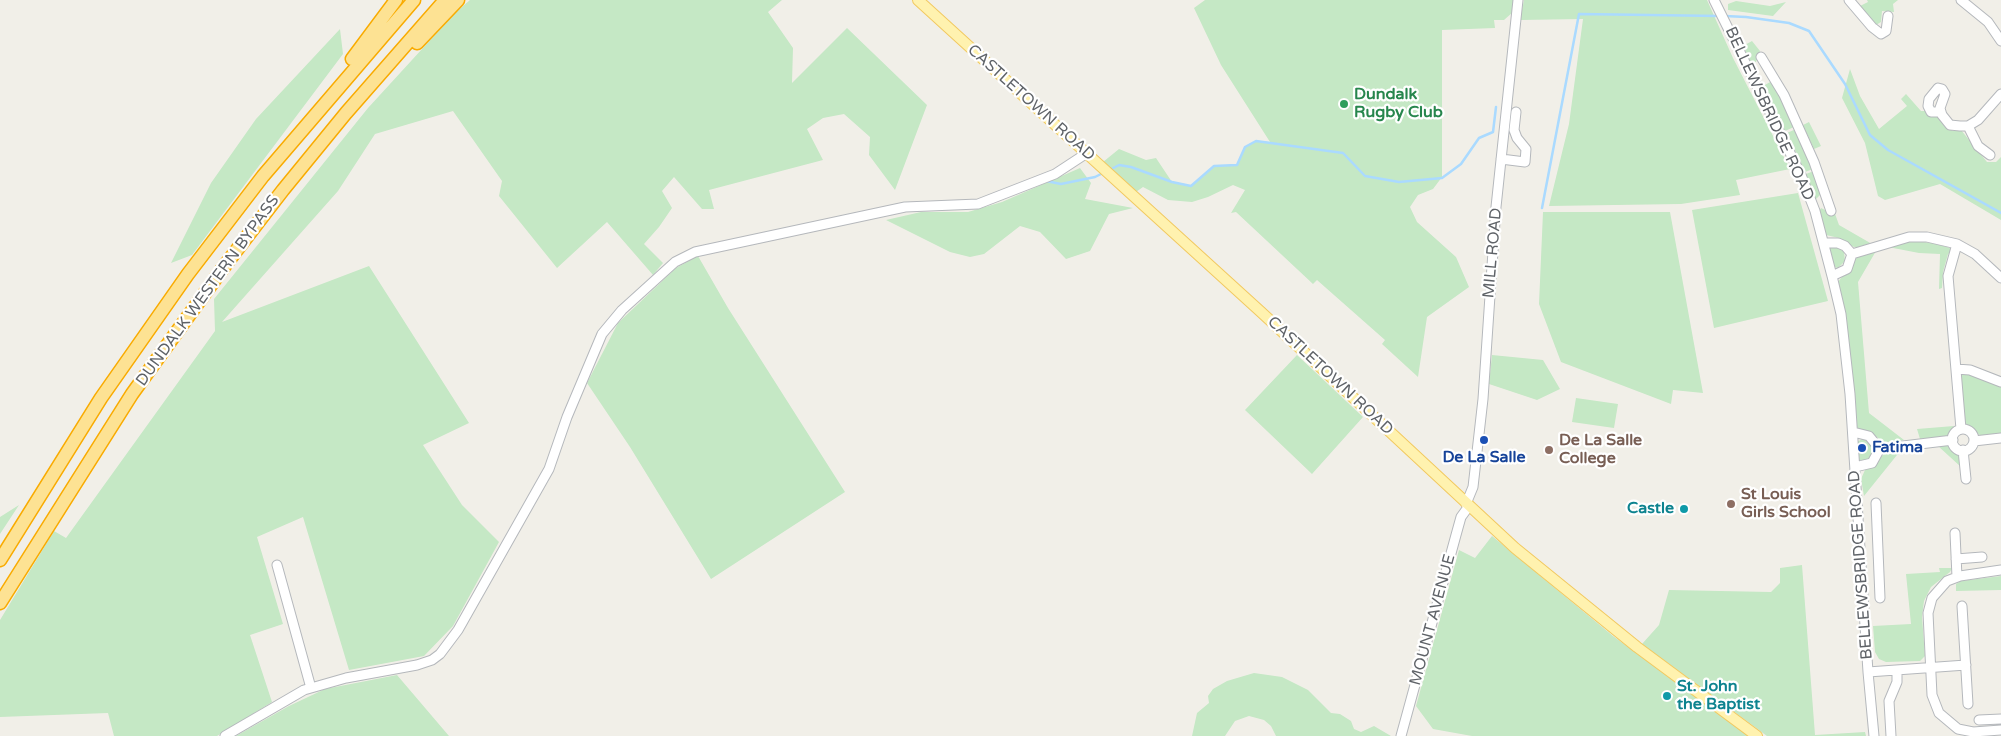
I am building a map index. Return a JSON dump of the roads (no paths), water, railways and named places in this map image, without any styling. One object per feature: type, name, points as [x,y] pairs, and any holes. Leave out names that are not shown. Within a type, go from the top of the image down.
[{"type":"highway","points":[[263,176],[396,0]]},
{"type":"highway","name":"DUNDALK WESTERN BYPASS","points":[[0,560],[101,398],[188,274],[263,176],[414,0]]},
{"type":"highway","name":"DUNDALK WESTERN BYPASS","points":[[0,603],[132,394],[282,190],[389,61],[445,0]]},
{"type":"highway","points":[[132,394],[286,195],[406,54],[458,0]]},
{"type":"main road","name":"CASTLETOWN ROAD","points":[[918,0],[1111,175],[1515,548],[1638,648],[1757,736]]},
{"type":"street","name":"MILL ROAD","points":[[1467,505],[1474,487],[1483,399],[1501,159],[1518,0]]},
{"type":"street","name":"BELLEWSBRIDGE ROAD","points":[[1714,0],[1801,175],[1824,243],[1841,314],[1853,432],[1868,672],[1874,736]]},
{"type":"street","points":[[1849,0],[1872,27],[1882,34],[1886,31],[1888,16]]},
{"type":"street","points":[[1960,0],[1988,22],[2001,41]]},
{"type":"street","points":[[1749,69],[1763,60],[1784,95],[1814,162],[1831,211]]},
{"type":"street","points":[[1941,112],[1950,125],[1968,126],[1978,120],[2001,94]]},
{"type":"street","points":[[1501,159],[1525,162],[1526,149],[1517,138],[1514,130],[1516,112]]},
{"type":"street","points":[[1968,126],[1972,137],[1990,155]]},
{"type":"street","points":[[225,736],[286,699],[311,688],[346,678],[432,660],[447,647],[549,469],[573,401],[602,334],[622,310],[675,262],[695,252],[905,207],[978,204],[1055,174],[1086,154]]},
{"type":"street","points":[[1813,206],[1828,201]]},
{"type":"street","points":[[1852,254],[1908,237],[1927,237],[1957,244],[1975,254],[2001,278]]},
{"type":"street","points":[[1824,243],[1838,243],[1845,246],[1852,254]]},
{"type":"street","points":[[1957,244],[1948,276],[1961,429]]},
{"type":"street","points":[[1832,276],[1847,269],[1852,254]]},
{"type":"street","points":[[1956,369],[1970,370],[2001,382]]},
{"type":"street","points":[[1952,440],[1955,433],[1961,429]]},
{"type":"street","points":[[1952,440],[1956,447],[1963,450],[1970,448],[1974,441],[1971,432],[1961,429]]},
{"type":"street","points":[[1853,432],[1869,436],[1876,441],[1878,449],[1872,463],[1855,467]]},
{"type":"street","points":[[1974,441],[2001,438]]},
{"type":"street","points":[[1878,449],[1952,440]]},
{"type":"street","points":[[1963,450],[1966,479]]},
{"type":"street","points":[[1876,503],[1880,598]]},
{"type":"street","name":"MOUNT AVENUE","points":[[1402,736],[1461,517],[1467,505]]},
{"type":"street","points":[[1859,531],[1878,530]]},
{"type":"street","points":[[1954,533],[1958,577]]},
{"type":"street","points":[[1956,558],[1982,557]]},
{"type":"street","points":[[277,564],[311,688]]},
{"type":"street","points":[[2001,570],[1947,580],[1932,598],[1928,613],[1932,695],[1939,713],[1944,720],[1958,728],[1973,732],[2001,730]]},
{"type":"street","points":[[1962,606],[1968,704]]},
{"type":"street","points":[[1868,672],[1966,665]]},
{"type":"street","points":[[1892,736],[1889,701],[1897,682],[1897,670]]},
{"type":"street","points":[[1979,720],[2001,719]]},
{"type":"waterway","points":[[1542,208],[1579,14],[1720,16]]},
{"type":"waterway","points":[[1725,16],[1789,23],[1809,31],[1845,84],[1870,135],[1888,150],[2001,213]]},
{"type":"waterway","points":[[1108,171],[1119,165],[1131,167],[1172,182],[1191,186],[1214,166],[1237,165],[1245,147],[1256,141],[1343,153],[1365,176],[1399,182],[1442,178],[1461,164],[1479,138],[1493,132],[1496,107]]},
{"type":"waterway","points":[[1046,181],[1061,184],[1095,177],[1103,173]]},
{"type":"place","name":"Dundalk Rugby Club","points":[[1344,104]]},
{"type":"place","name":"De La Salle","points":[[1484,440]]},
{"type":"place","name":"Fatima","points":[[1862,448]]},
{"type":"place","name":"De La Salle College","points":[[1549,450]]},
{"type":"place","name":"St Louis Girls School","points":[[1731,504]]},
{"type":"place","name":"Castle","points":[[1684,509]]},
{"type":"place","name":"St. John the Baptist","points":[[1667,696]]}]
